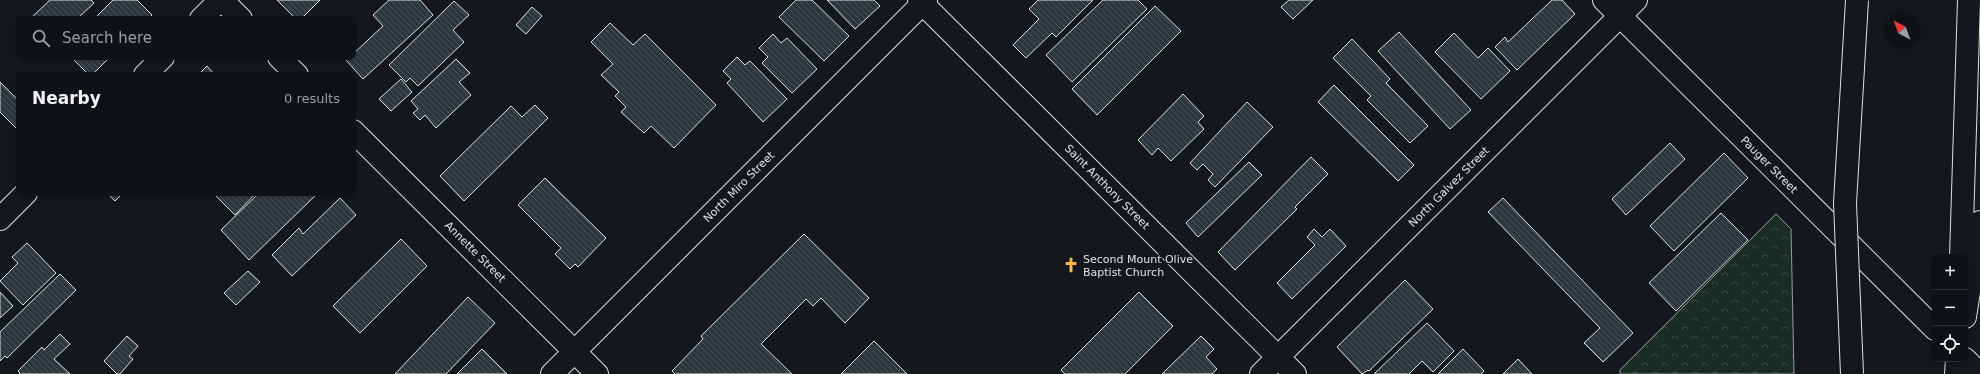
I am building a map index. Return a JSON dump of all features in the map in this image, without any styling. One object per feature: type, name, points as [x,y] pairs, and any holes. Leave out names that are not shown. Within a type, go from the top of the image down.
[{"type":"main road","points":[[204,16],[221,0],[238,16]]},
{"type":"main road","name":"Pauger Street","points":[[1604,0],[1932,326]]},
{"type":"main road","name":"North Galvez Street","points":[[1261,374],[1636,0]]},
{"type":"main road","points":[[1852,374],[1846,203],[1857,0]]},
{"type":"main road","points":[[1961,254],[1970,0]]},
{"type":"main road","name":"North Miro Street","points":[[552,374],[922,1]]},
{"type":"main road","name":"Saint Anthony Street","points":[[922,1],[1295,374]]},
{"type":"main road","points":[[147,72],[160,60]]},
{"type":"main road","points":[[282,60],[294,72]]},
{"type":"main road","name":"Annette Street","points":[[356,133],[597,374]]},
{"type":"main road","points":[[0,219],[23,196]]},
{"type":"main road","points":[[1968,298],[1980,222]]},
{"type":"green space","points":[[1776,214],[1791,229],[1794,374],[1620,374],[1620,370]]},
{"type":"building","points":[[50,0],[91,0],[94,3],[80,16],[33,16]]},
{"type":"building","points":[[113,0],[137,0],[152,15],[151,16],[97,16]]},
{"type":"building","points":[[277,0],[320,0],[304,16],[293,16]]},
{"type":"building","points":[[389,0],[420,0],[433,15],[363,79],[346,60],[356,60],[356,51],[383,26],[373,15]]},
{"type":"building","points":[[796,0],[812,0],[849,36],[824,61],[779,17]]},
{"type":"building","points":[[827,0],[874,0],[880,6],[855,29]]},
{"type":"building","points":[[1038,0],[1093,0],[1056,37],[1052,33],[1026,58],[1013,45],[1039,19],[1029,9]]},
{"type":"building","points":[[1103,0],[1138,0],[1147,9],[1072,82],[1046,55]]},
{"type":"building","points":[[1289,0],[1313,0],[1293,19],[1281,7]]},
{"type":"building","points":[[1552,0],[1562,0],[1575,14],[1517,70],[1495,47],[1505,37],[1508,42]]},
{"type":"building","points":[[454,1],[469,15],[453,30],[464,42],[418,86],[410,78],[406,82],[389,65]]},
{"type":"building","points":[[1155,6],[1181,31],[1097,115],[1072,89]]},
{"type":"building","points":[[532,7],[542,16],[526,34],[516,25]]},
{"type":"building","points":[[610,23],[633,45],[645,34],[716,105],[674,148],[651,126],[644,133],[621,112],[626,107],[615,96],[619,92],[601,75],[613,64],[591,42]]},
{"type":"building","points":[[1399,32],[1471,110],[1450,129],[1378,51]]},
{"type":"building","points":[[1454,33],[1478,58],[1488,48],[1510,71],[1481,99],[1435,52]]},
{"type":"building","points":[[773,34],[781,43],[787,38],[817,69],[792,93],[762,63],[768,57],[759,48]]},
{"type":"building","points":[[1352,39],[1390,79],[1386,83],[1428,126],[1410,143],[1367,100],[1371,96],[1333,58]]},
{"type":"building","points":[[737,57],[745,65],[750,61],[787,99],[763,122],[727,83],[731,79],[723,71]]},
{"type":"building","points":[[456,59],[470,73],[459,82],[471,95],[436,128],[425,115],[420,120],[413,113],[418,109],[411,101]]},
{"type":"building","points":[[74,60],[107,60],[95,72],[86,72]]},
{"type":"building","points":[[207,66],[212,72],[201,72]]},
{"type":"building","points":[[401,79],[412,92],[391,111],[379,99]]},
{"type":"building","points":[[0,82],[16,98],[16,128],[0,112]]},
{"type":"building","points":[[1334,85],[1414,165],[1398,181],[1318,102]]},
{"type":"building","points":[[1183,94],[1204,116],[1198,122],[1204,129],[1171,161],[1158,148],[1152,155],[1138,140]]},
{"type":"building","points":[[1247,102],[1273,127],[1215,187],[1208,180],[1213,174],[1203,164],[1197,170],[1190,163]]},
{"type":"building","points":[[535,105],[548,118],[464,201],[440,176],[511,106],[522,117]]},
{"type":"building","points":[[1670,143],[1685,159],[1626,215],[1612,199]]},
{"type":"building","points":[[1724,153],[1748,178],[1674,251],[1650,226]]},
{"type":"building","points":[[1311,157],[1328,174],[1295,207],[1297,209],[1235,270],[1218,252]]},
{"type":"building","points":[[1249,162],[1262,175],[1198,237],[1186,223]]},
{"type":"building","points":[[545,178],[606,238],[578,267],[575,264],[570,269],[555,254],[561,248],[518,205]]},
{"type":"building","points":[[110,196],[120,196],[115,201]]},
{"type":"building","points":[[216,196],[253,196],[235,215]]},
{"type":"building","points":[[256,196],[315,196],[249,260],[221,230]]},
{"type":"building","points":[[340,198],[356,215],[292,276],[272,255],[299,228],[303,234]]},
{"type":"building","points":[[1503,198],[1633,333],[1603,362],[1584,343],[1600,328],[1488,212]]},
{"type":"building","points":[[1721,213],[1748,240],[1676,311],[1649,283]]},
{"type":"building","points":[[1314,229],[1322,237],[1330,229],[1346,246],[1292,299],[1277,283],[1315,245],[1307,237]]},
{"type":"building","points":[[804,234],[869,298],[845,323],[821,298],[813,306],[806,299],[761,344],[792,374],[675,374],[672,371],[703,339],[701,336]]},
{"type":"building","points":[[401,239],[427,266],[360,333],[333,306]]},
{"type":"building","points":[[27,243],[56,273],[23,305],[0,281],[18,263],[12,257]]},
{"type":"building","points":[[248,271],[260,282],[236,305],[224,293]]},
{"type":"building","points":[[60,274],[76,290],[7,358],[5,356],[0,361],[0,332]]},
{"type":"building","points":[[1405,280],[1433,309],[1369,371],[1368,370],[1362,374],[1337,347]]},
{"type":"building","points":[[0,292],[13,306],[0,318]]},
{"type":"building","points":[[1139,292],[1173,326],[1125,374],[1065,374],[1061,370]]},
{"type":"building","points":[[468,297],[495,323],[446,374],[395,374]]},
{"type":"building","points":[[1427,323],[1454,351],[1433,372],[1422,361],[1409,374],[1374,374]]},
{"type":"building","points":[[60,334],[70,344],[54,359],[70,374],[19,374],[20,373],[18,371],[42,347],[44,350]]},
{"type":"building","points":[[127,336],[138,346],[129,356],[133,359],[120,374],[117,374],[104,361]]},
{"type":"building","points":[[1201,336],[1214,349],[1206,357],[1217,369],[1212,374],[1162,374]]},
{"type":"building","points":[[874,341],[907,374],[841,374]]},
{"type":"building","points":[[482,349],[507,374],[457,374]]},
{"type":"building","points":[[1463,349],[1484,371],[1481,374],[1438,374]]},
{"type":"building","points":[[1518,359],[1532,374],[1503,374]]},
{"type":"place","name":"Second Mount Olive Baptist Church","points":[[1071,265]]}]
